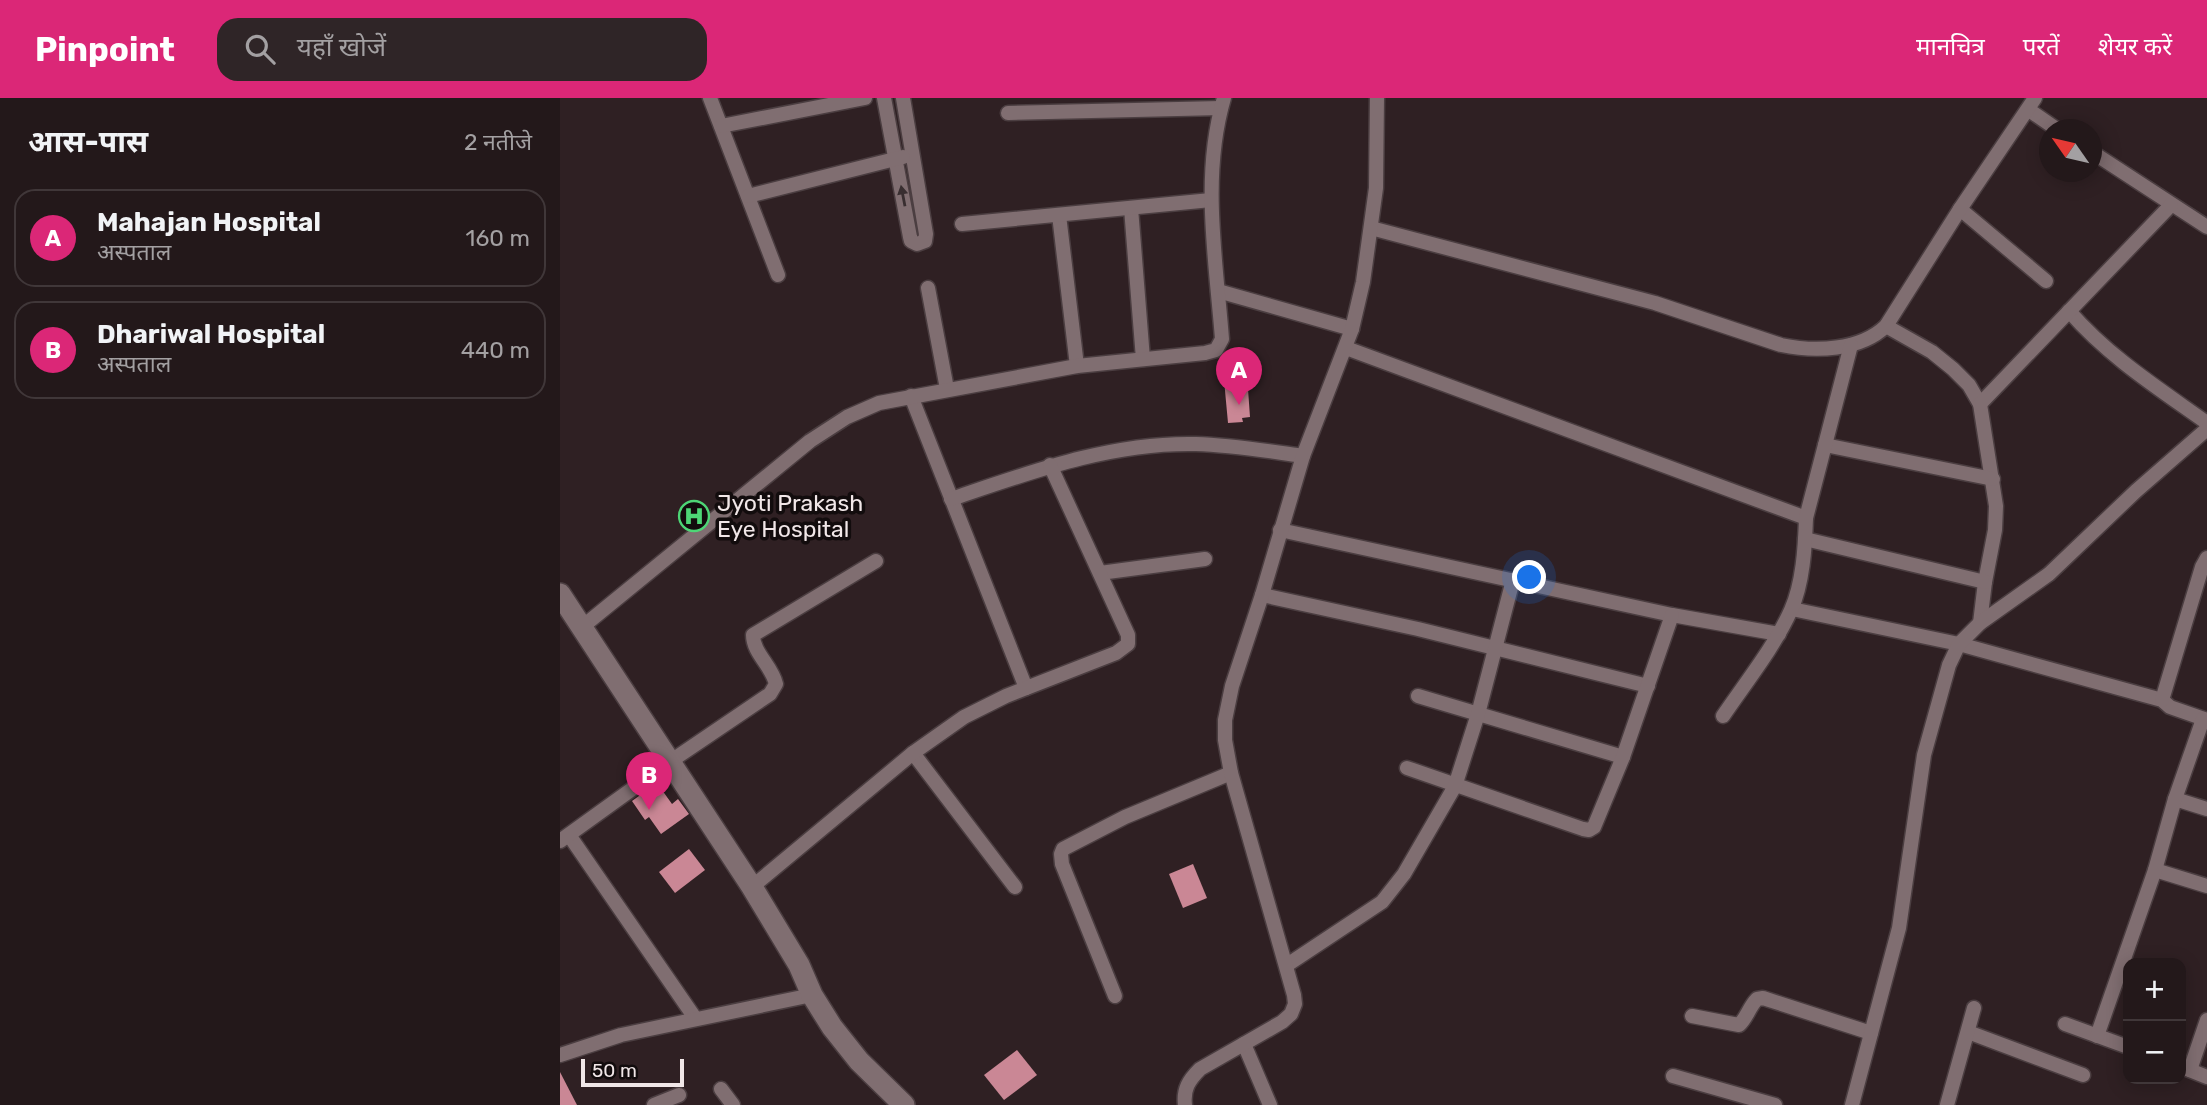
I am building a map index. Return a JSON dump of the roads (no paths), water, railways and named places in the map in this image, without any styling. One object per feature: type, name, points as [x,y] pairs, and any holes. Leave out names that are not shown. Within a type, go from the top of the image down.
[{"type":"street","points":[[710,98],[778,275]]},
{"type":"street","points":[[720,125],[866,98]]},
{"type":"street","points":[[884,98],[911,240],[917,244],[925,241],[926,234],[903,98]]},
{"type":"street","points":[[1185,1105],[1184,1092],[1189,1080],[1200,1069],[1282,1022],[1291,1014],[1295,1004],[1287,965],[1231,773],[1225,740],[1225,720],[1231,686],[1262,595],[1303,456],[1352,329],[1376,188],[1377,98]]},
{"type":"street","points":[[581,628],[810,441],[847,417],[879,403],[947,389],[1077,366],[1216,350],[1222,339],[1211,200],[1213,153],[1222,103],[1101,104],[1008,113]]},
{"type":"street","points":[[1371,228],[1655,303],[1782,345],[1797,348],[1851,345],[1876,336],[1886,326],[1960,209],[2032,104],[2047,119]]},
{"type":"street","points":[[748,196],[914,154]]},
{"type":"street","points":[[2102,159],[2207,228]]},
{"type":"street","points":[[962,224],[1211,200]]},
{"type":"street","points":[[1980,404],[2171,205]]},
{"type":"street","points":[[1131,208],[1143,359]]},
{"type":"street","points":[[1960,209],[2046,281]]},
{"type":"street","points":[[1059,215],[1077,366]]},
{"type":"street","points":[[928,288],[947,389]]},
{"type":"street","points":[[1218,291],[1352,329]]},
{"type":"street","points":[[2069,311],[2122,363],[2207,423]]},
{"type":"street","points":[[1886,326],[1931,352],[1953,369],[1969,385],[1980,404],[1996,506],[1995,530],[1980,623]]},
{"type":"street","points":[[1723,716],[1779,634],[1797,593],[1806,518],[1851,345]]},
{"type":"street","points":[[1346,348],[1806,518]]},
{"type":"street","points":[[911,396],[1026,688]]},
{"type":"street","points":[[1852,1105],[1899,928],[1924,755],[1949,665],[1959,644],[1980,623],[2049,574],[2136,491],[2207,429]]},
{"type":"street","points":[[951,499],[1051,465],[1122,450],[1196,444],[1303,456]]},
{"type":"street","points":[[1825,445],[1993,479]]},
{"type":"street","points":[[752,887],[913,753],[964,717],[1026,688],[1116,653],[1128,644],[1128,635],[1051,465]]},
{"type":"street","points":[[1280,530],[1672,615],[1779,634]]},
{"type":"street","points":[[1805,539],[1985,582]]},
{"type":"street","points":[[2162,700],[2207,558]]},
{"type":"street","points":[[1100,573],[1205,559]]},
{"type":"street","points":[[695,1018],[565,838],[774,690],[774,677],[752,639],[756,632],[876,561]]},
{"type":"street","points":[[1287,965],[1369,911],[1393,891],[1454,786],[1478,713],[1513,580]]},
{"type":"street","points":[[560,594],[752,887],[799,965],[812,995],[832,1027],[859,1060],[904,1105]]},
{"type":"street","points":[[1262,595],[1496,648],[1648,686]]},
{"type":"street","points":[[1791,609],[1959,644],[2162,700],[2170,707],[2205,719],[2175,799],[2155,870],[2097,1036]]},
{"type":"street","points":[[1407,768],[1589,830],[1597,822],[1623,757],[1672,615]]},
{"type":"street","points":[[1418,696],[1623,757]]},
{"type":"street","points":[[913,753],[1015,887]]},
{"type":"street","points":[[1115,996],[1062,864],[1063,849],[1125,817],[1231,773]]},
{"type":"street","points":[[2175,799],[2207,809]]},
{"type":"street","points":[[2155,870],[2207,886]]},
{"type":"street","points":[[560,1055],[621,1035],[812,995]]},
{"type":"street","points":[[1692,1016],[1739,1025],[1745,1020],[1753,1003],[1763,998],[1871,1033]]},
{"type":"street","points":[[1947,1105],[1974,1008]]},
{"type":"street","points":[[2186,1066],[2207,1020]]},
{"type":"street","points":[[2066,1024],[2123,1045]]},
{"type":"street","points":[[1968,1032],[2083,1075]]},
{"type":"street","points":[[1244,1044],[1270,1105]]},
{"type":"street","points":[[2186,1068],[2207,1076]]},
{"type":"street","points":[[1673,1076],[1775,1105]]},
{"type":"street","points":[[720,1089],[733,1105]]},
{"type":"street","points":[[654,1105],[679,1096]]},
{"type":"place","name":"Mahajan Hospital","points":[[1239,405]]},
{"type":"place","name":"Jyoti Prakash Eye Hospital","points":[[694,516]]},
{"type":"place","name":"Dhariwal Hospital","points":[[649,810]]}]
